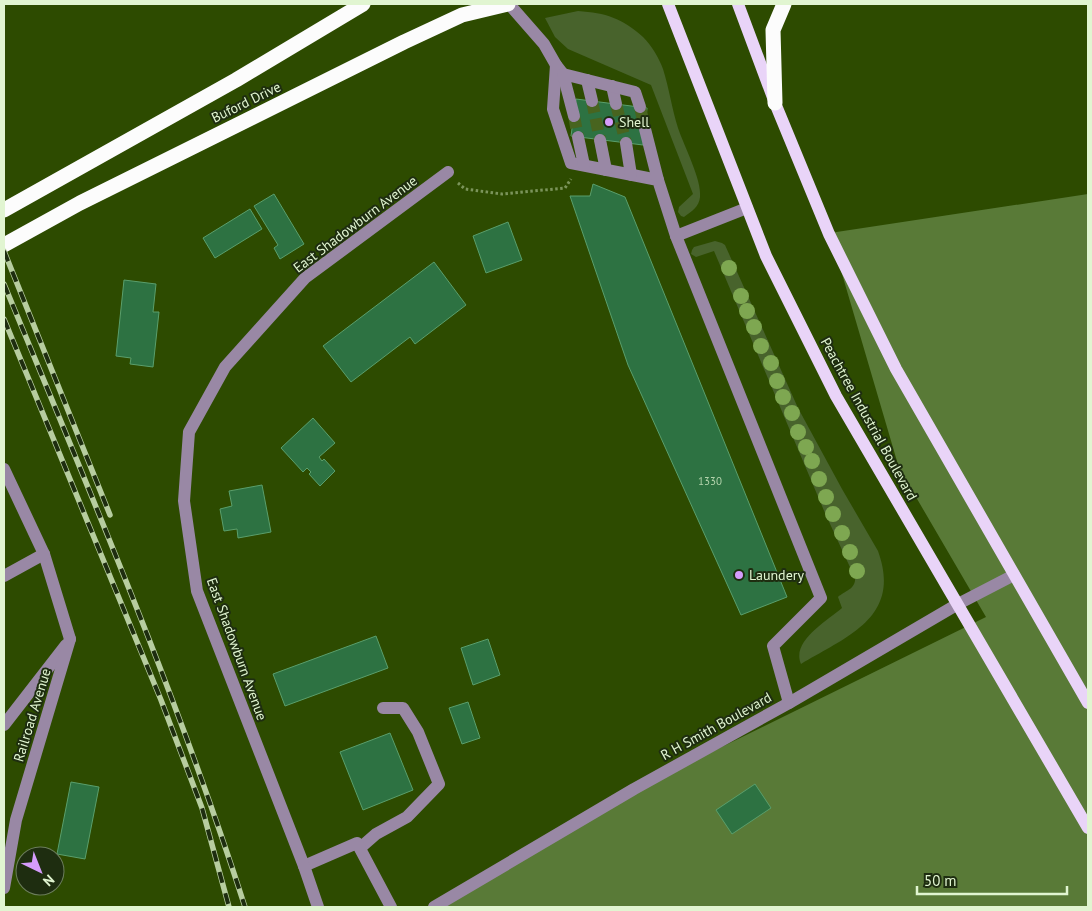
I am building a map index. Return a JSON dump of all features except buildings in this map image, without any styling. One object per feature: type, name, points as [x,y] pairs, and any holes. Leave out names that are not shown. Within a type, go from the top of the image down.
[{"type":"highway","name":"Buford Drive","points":[[4,210],[236,80],[363,4]]},
{"type":"highway","name":"Buford Drive","points":[[4,245],[80,203],[420,34],[462,15],[509,4]]},
{"type":"highway","points":[[776,103],[773,30],[784,4]]},
{"type":"main road","name":"Peachtree Industrial Boulevard","points":[[668,4],[766,256],[836,396],[1088,828]]},
{"type":"main road","points":[[738,4],[829,234],[892,361],[1088,703]]},
{"type":"street","points":[[509,4],[544,44],[559,70],[574,116]]},
{"type":"street","points":[[559,70],[587,80],[635,92],[640,107]]},
{"type":"street","points":[[559,70],[553,109],[578,164]]},
{"type":"street","points":[[587,80],[592,101]]},
{"type":"street","points":[[612,86],[616,104]]},
{"type":"street","points":[[645,128],[658,180],[676,236],[821,598],[773,646],[789,703]]},
{"type":"street","points":[[578,137],[578,164]]},
{"type":"street","points":[[600,140],[606,170]]},
{"type":"street","points":[[626,143],[631,175]]},
{"type":"street","points":[[578,164],[658,180]]},
{"type":"street","name":"East Shadowburn Avenue","points":[[318,907],[304,866],[196,591],[184,501],[189,432],[225,366],[305,278],[448,172]]},
{"type":"street","points":[[676,236],[747,208]]},
{"type":"street","points":[[4,469],[44,554],[70,639],[4,725]]},
{"type":"street","points":[[4,576],[44,554]]},
{"type":"street","name":"R H Smith Boulevard","points":[[434,907],[634,788],[789,703],[958,604],[1014,575]]},
{"type":"street","name":"Railroad Avenue","points":[[4,888],[16,820],[70,639]]},
{"type":"street","points":[[360,848],[376,834],[407,817],[439,784],[418,732],[403,708],[383,708]]},
{"type":"street","points":[[304,866],[357,843],[391,907]]},
{"type":"path","points":[[448,172],[464,189],[502,194],[565,188],[578,164]]},
{"type":"green space","points":[[578,11],[597,13],[621,21],[643,37],[657,56],[665,76],[678,128],[696,172],[700,190],[698,204],[684,217],[678,212],[679,207],[693,194],[651,85],[568,49],[555,37],[545,18]]},
{"type":"green space","points":[[1088,194],[1088,907],[442,907],[626,794],[986,617],[899,468],[830,233]]},
{"type":"green space","points":[[715,241],[725,245],[798,408],[878,551],[884,574],[883,593],[877,608],[866,622],[836,644],[801,664],[799,656],[801,647],[812,632],[842,608],[838,597],[854,585],[855,578],[825,513],[714,251],[696,257],[691,254],[694,247]]},
{"type":"tunnel","points":[[592,101],[600,140]]},
{"type":"tunnel","points":[[616,104],[626,143]]},
{"type":"tunnel","points":[[640,107],[645,129]]},
{"type":"tunnel","points":[[574,116],[578,137]]},
{"type":"railway","points":[[4,251],[110,515]]},
{"type":"railway","points":[[4,284],[131,593],[191,749],[245,907]]},
{"type":"railway","points":[[4,319],[161,700],[202,808],[229,907]]},
{"type":"place","name":"Shell","points":[[609,122]]},
{"type":"place","name":"Laundery","points":[[739,575]]}]
